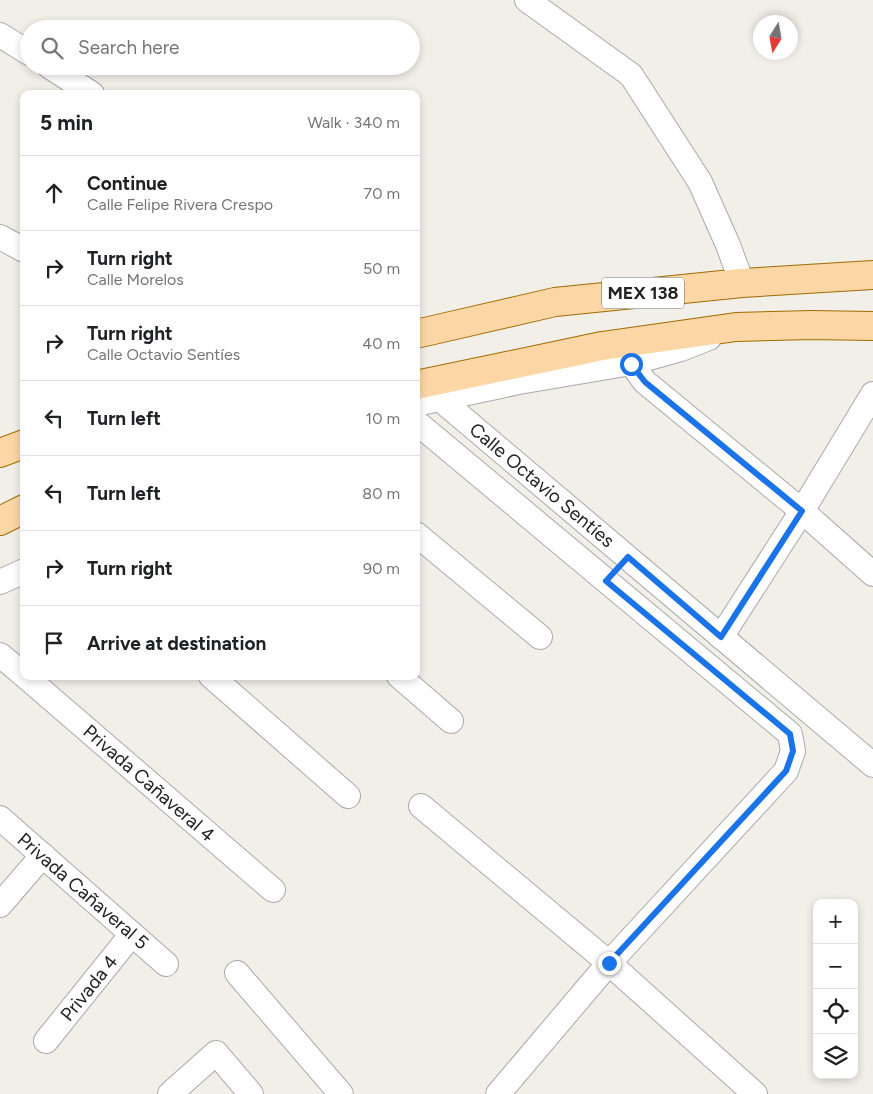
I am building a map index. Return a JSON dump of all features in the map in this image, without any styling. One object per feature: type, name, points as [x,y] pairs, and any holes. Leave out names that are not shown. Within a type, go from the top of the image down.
[{"type":"main road","name":"MEX 138","points":[[420,333],[555,302],[742,283],[873,275]]},
{"type":"main road","name":"MEX 138","points":[[420,388],[602,346],[736,327],[873,326]]},
{"type":"main road","points":[[0,453],[20,446]]},
{"type":"main road","points":[[0,521],[20,511]]},
{"type":"street","points":[[527,0],[631,75],[700,182],[728,245],[742,283]]},
{"type":"street","points":[[0,35],[20,47]]},
{"type":"street","points":[[63,75],[86,90]]},
{"type":"street","points":[[0,237],[20,248]]},
{"type":"street","points":[[420,391],[440,399],[520,382],[631,364],[681,349],[736,327]]},
{"type":"street","points":[[631,364],[645,382],[802,511],[873,574]]},
{"type":"street","points":[[721,637],[802,511],[873,394]]},
{"type":"street","name":"Calle Octavio Sentíes","points":[[440,399],[873,765]]},
{"type":"street","points":[[420,425],[790,734],[793,751],[786,771],[609,963],[498,1094]]},
{"type":"street","points":[[420,537],[540,637]]},
{"type":"street","points":[[606,581],[628,557]]},
{"type":"street","points":[[0,582],[20,573]]},
{"type":"street","name":"Privada Cañaveral 4","points":[[0,655],[20,672]]},
{"type":"street","name":"Privada Cañaveral 4","points":[[29,680],[273,890]]},
{"type":"street","points":[[216,680],[348,796]]},
{"type":"street","points":[[404,680],[452,721]]},
{"type":"street","points":[[421,806],[609,963],[755,1094]]},
{"type":"street","name":"Privada Cañaveral 5","points":[[0,818],[166,964]]},
{"type":"street","points":[[0,905],[42,855]]},
{"type":"street","name":"Privada 4","points":[[46,1041],[132,934]]},
{"type":"street","points":[[237,973],[341,1094]]},
{"type":"street","points":[[170,1094],[216,1053],[251,1094]]},
{"type":"route","points":[[609,963],[786,771],[793,751],[790,734],[606,581],[628,557],[721,637],[802,511],[645,382],[631,364]]}]
